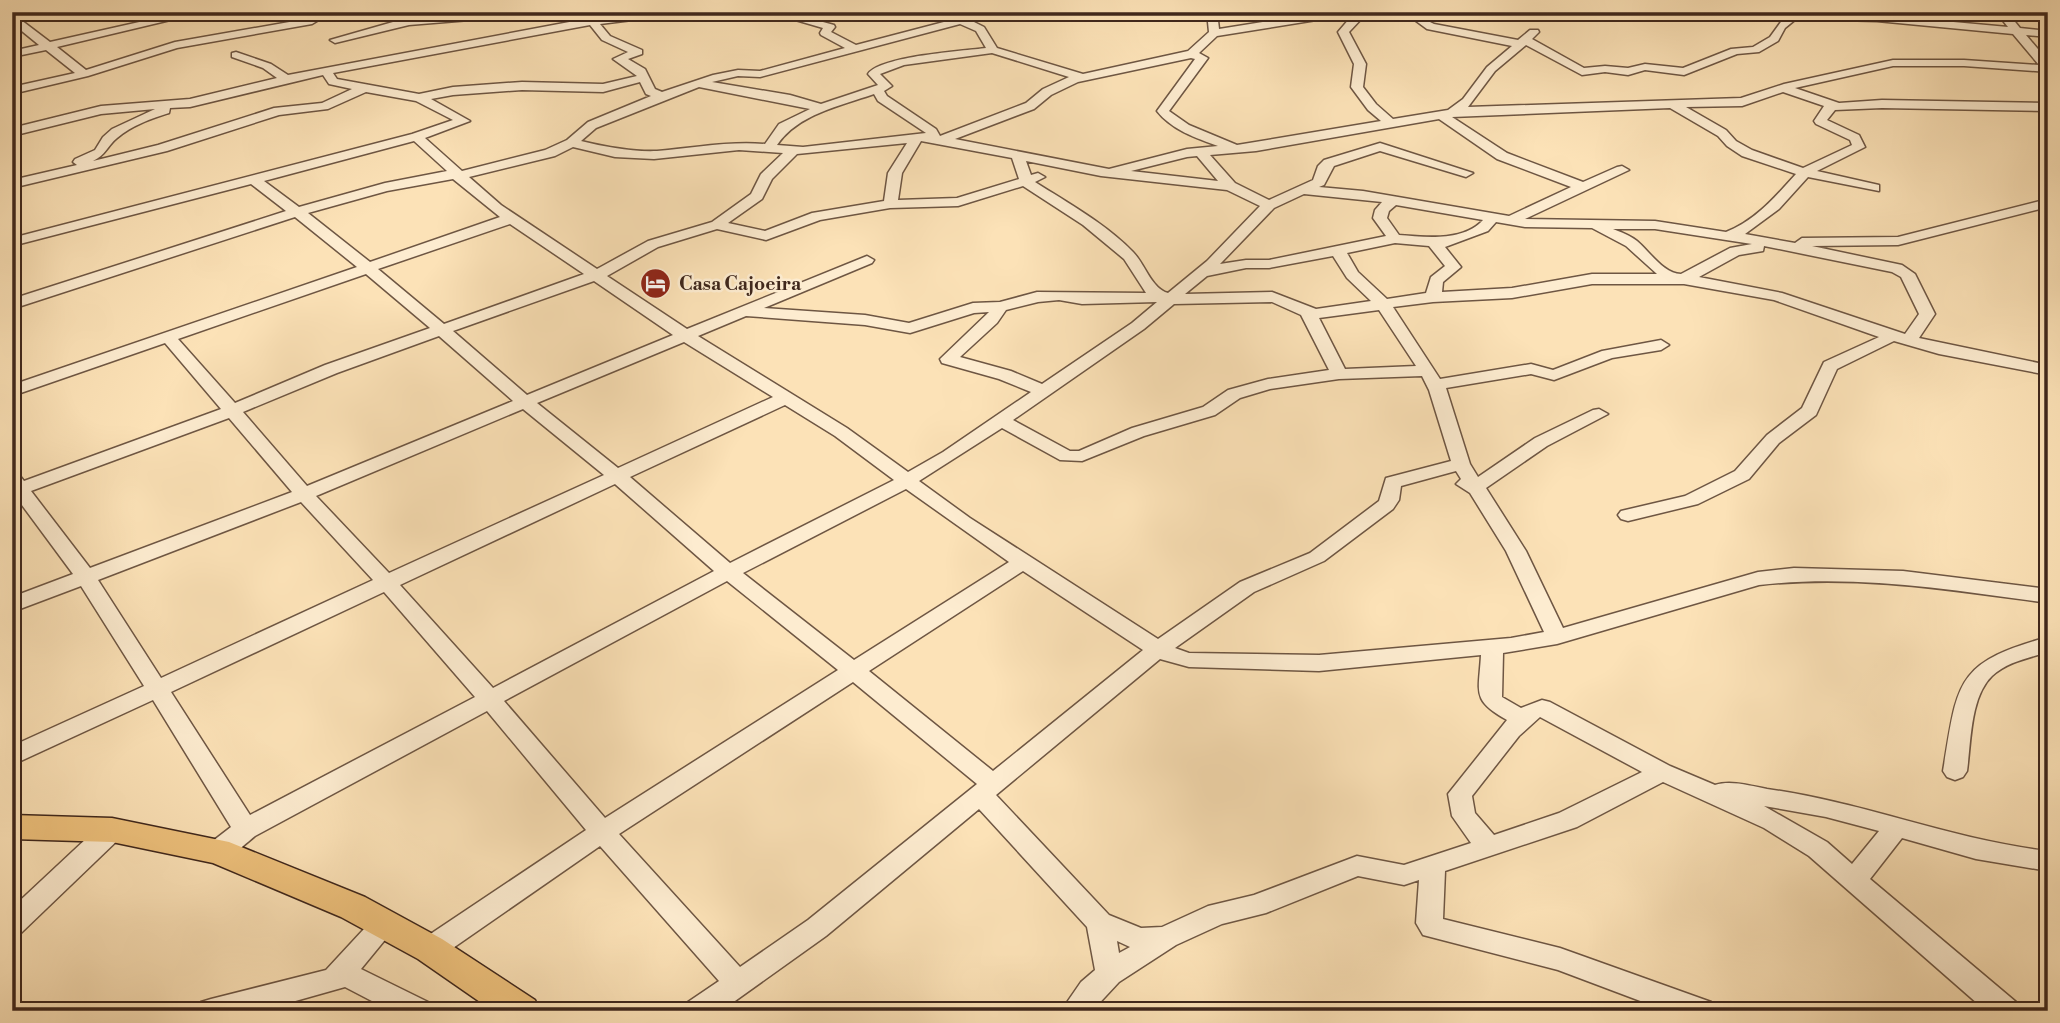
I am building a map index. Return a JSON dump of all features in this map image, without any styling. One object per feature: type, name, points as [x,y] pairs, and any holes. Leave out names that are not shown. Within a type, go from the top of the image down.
[{"type":"main road","points":[[12,827],[112,830],[218,851],[353,907],[429,949],[522,1011]]},
{"type":"street","points":[[13,19],[44,12]]},
{"type":"street","points":[[12,54],[199,12]]},
{"type":"street","points":[[303,12],[364,64]]},
{"type":"street","points":[[12,91],[84,74],[157,50],[324,29],[446,18],[477,18],[506,12]]},
{"type":"street","points":[[512,12],[523,24],[554,29]]},
{"type":"street","points":[[604,12],[620,19]]},
{"type":"street","points":[[12,132],[81,114],[139,111],[182,104],[326,71],[593,22],[673,12]]},
{"type":"street","points":[[773,12],[830,27],[826,31],[828,36],[902,62]]},
{"type":"street","points":[[12,304],[296,212],[384,187],[521,162],[572,143],[592,125],[699,83],[738,73],[760,74],[995,12]]},
{"type":"street","points":[[1212,12],[1214,33]]},
{"type":"street","points":[[938,139],[1030,106],[1047,92],[1074,79],[1089,78],[1192,54],[1214,33],[1325,14],[1409,13],[1468,18],[1540,18],[1611,12]]},
{"type":"street","points":[[1659,12],[1908,19],[2048,34]]},
{"type":"street","points":[[1897,12],[1908,19]]},
{"type":"street","points":[[2001,12],[2047,69]]},
{"type":"street","points":[[1362,13],[1343,32],[1360,64],[1357,86],[1372,107],[1391,123]]},
{"type":"street","points":[[1409,13],[1422,24],[1431,27],[1523,42],[1582,72],[1605,69],[1628,72],[1645,67],[1682,72],[1735,51],[1755,50],[1776,37],[1781,26],[1794,15]]},
{"type":"street","points":[[1446,114],[1467,102],[1483,78],[1523,42],[1540,18]]},
{"type":"street","points":[[13,19],[84,74]]},
{"type":"street","points":[[593,22],[606,38],[638,52],[619,59],[641,71],[650,91],[661,96]]},
{"type":"street","points":[[964,22],[980,29],[993,50]]},
{"type":"street","points":[[157,50],[183,57]]},
{"type":"street","points":[[768,149],[783,127],[821,108],[887,85],[874,73],[902,62],[993,50],[1045,68],[1089,78]]},
{"type":"street","points":[[1192,54],[1202,58],[1163,111],[1164,115],[1217,142],[1241,149]]},
{"type":"street","points":[[236,55],[267,66],[286,79]]},
{"type":"street","points":[[1109,173],[1200,152],[1241,149],[1446,114],[1742,102],[1783,88],[1893,63],[1964,63],[2047,69]]},
{"type":"street","points":[[12,242],[256,181],[464,121],[419,98],[333,82],[326,71]]},
{"type":"street","points":[[419,98],[453,91],[522,86],[603,88],[644,78]]},
{"type":"street","points":[[699,83],[790,99],[821,108]]},
{"type":"street","points":[[12,184],[104,157],[162,148],[278,111],[324,106],[365,88]]},
{"type":"street","points":[[1783,88],[1834,106],[1882,104],[2048,107]]},
{"type":"street","points":[[877,89],[882,97],[938,139]]},
{"type":"street","points":[[1675,106],[1722,133],[1725,141],[1756,160],[1874,188]]},
{"type":"street","points":[[1728,236],[1779,202],[1806,171],[1859,147],[1855,138],[1820,121],[1826,110],[1834,106]]},
{"type":"street","points":[[104,157],[107,140],[139,111]]},
{"type":"street","points":[[1446,114],[1502,156],[1585,187]]},
{"type":"street","points":[[416,137],[456,175],[512,218],[686,336],[841,432],[1023,562],[1158,649],[1189,660],[1319,663],[1492,647],[1556,637],[1758,579],[1788,574],[1855,574],[2048,596]]},
{"type":"street","points":[[572,143],[635,155],[739,146],[792,152],[917,138],[938,139],[1109,173],[1230,186],[1269,205]]},
{"type":"street","points":[[890,204],[895,173],[917,138]]},
{"type":"street","points":[[218,851],[246,829],[728,572],[906,481],[1108,348],[1166,298],[1203,272],[1269,205],[1321,180],[1325,166],[1375,147],[1466,173]]},
{"type":"street","points":[[246,829],[159,688],[86,577],[15,487],[231,411],[331,369],[597,275],[644,247],[717,225],[757,196],[766,177],[792,152]]},
{"type":"street","points":[[1200,152],[1230,186]]},
{"type":"street","points":[[1018,156],[1025,180],[1078,214],[1129,256],[1145,282],[1166,298]]},
{"type":"street","points":[[717,225],[766,236],[817,216],[890,204],[958,202],[1072,167]]},
{"type":"street","points":[[1510,221],[1622,170]]},
{"type":"street","points":[[256,181],[368,268],[525,404],[852,671],[988,790],[1100,923],[1140,939],[1167,937]]},
{"type":"street","points":[[1301,190],[1393,200],[1510,221],[1641,224],[1728,236],[1747,245],[1785,245],[1828,240],[1898,241],[2048,203]]},
{"type":"street","points":[[1393,200],[1382,210],[1381,218],[1395,239]]},
{"type":"street","points":[[12,391],[512,218]]},
{"type":"street","points":[[1203,272],[1246,264],[1269,264],[1395,239],[1447,242],[1483,228],[1491,219]]},
{"type":"street","points":[[1678,279],[1747,245],[1757,234],[1751,222]]},
{"type":"street","points":[[1594,225],[1626,239],[1678,279]]},
{"type":"street","points":[[1433,297],[1436,280],[1454,267],[1434,243]]},
{"type":"street","points":[[1628,514],[1691,500],[1742,475],[1773,439],[1811,411],[1830,366],[1901,338],[1927,314],[1904,271],[1785,245]]},
{"type":"street","points":[[1338,251],[1353,275],[1383,304],[1431,378],[1461,464],[1516,551],[1556,637]]},
{"type":"street","points":[[12,605],[303,494],[867,260]]},
{"type":"street","points":[[743,312],[865,320],[911,328],[973,308],[1000,307],[1059,295],[1082,299],[1272,296],[1308,313],[1433,297],[1511,293],[1592,279],[1678,279],[1777,296],[1901,338],[1965,355],[2048,370]]},
{"type":"street","points":[[1000,307],[984,327],[948,359],[1005,375],[1044,391]]},
{"type":"street","points":[[1308,313],[1339,374]]},
{"type":"street","points":[[169,338],[303,494],[440,640],[602,832],[737,982]]},
{"type":"street","points":[[1001,420],[1066,456],[1082,456],[1146,429],[1209,411],[1245,390],[1339,374],[1431,378],[1531,369],[1554,375],[1608,355],[1661,345]]},
{"type":"street","points":[[12,756],[787,397]]},
{"type":"street","points":[[1474,488],[1541,442],[1599,414]]},
{"type":"street","points":[[698,1011],[817,928],[1158,649],[1247,587],[1317,557],[1387,505],[1391,498],[1390,486],[1393,482],[1461,464]]},
{"type":"street","points":[[1435,470],[1474,488]]},
{"type":"street","points":[[429,949],[602,832],[1023,562]]},
{"type":"street","points":[[1955,771],[1968,702],[1977,680],[1997,664],[2048,644]]},
{"type":"street","points":[[1492,647],[1490,696],[1493,702],[1521,718]]},
{"type":"street","points":[[1489,846],[1462,815],[1458,804],[1460,794],[1521,718],[1535,708],[1554,713],[1662,772],[1796,833],[2006,1011]]},
{"type":"street","points":[[1075,1011],[1091,990],[1109,974],[1167,937],[1217,914],[1257,905],[1357,866],[1369,866],[1404,875],[1568,820],[1662,772]]},
{"type":"street","points":[[1700,789],[1780,798],[2007,856],[2048,861]]},
{"type":"street","points":[[1854,880],[1897,826]]},
{"type":"street","points":[[12,925],[112,830]]},
{"type":"street","points":[[1433,865],[1429,923],[1432,926],[1560,959],[1701,1011]]},
{"type":"street","points":[[1100,923],[1109,974]]},
{"type":"street","points":[[211,1011],[334,980],[385,924]]},
{"type":"street","points":[[343,973],[418,1011]]},
{"type":"place","name":"Casa Cajoeira","points":[[656,284]]}]
